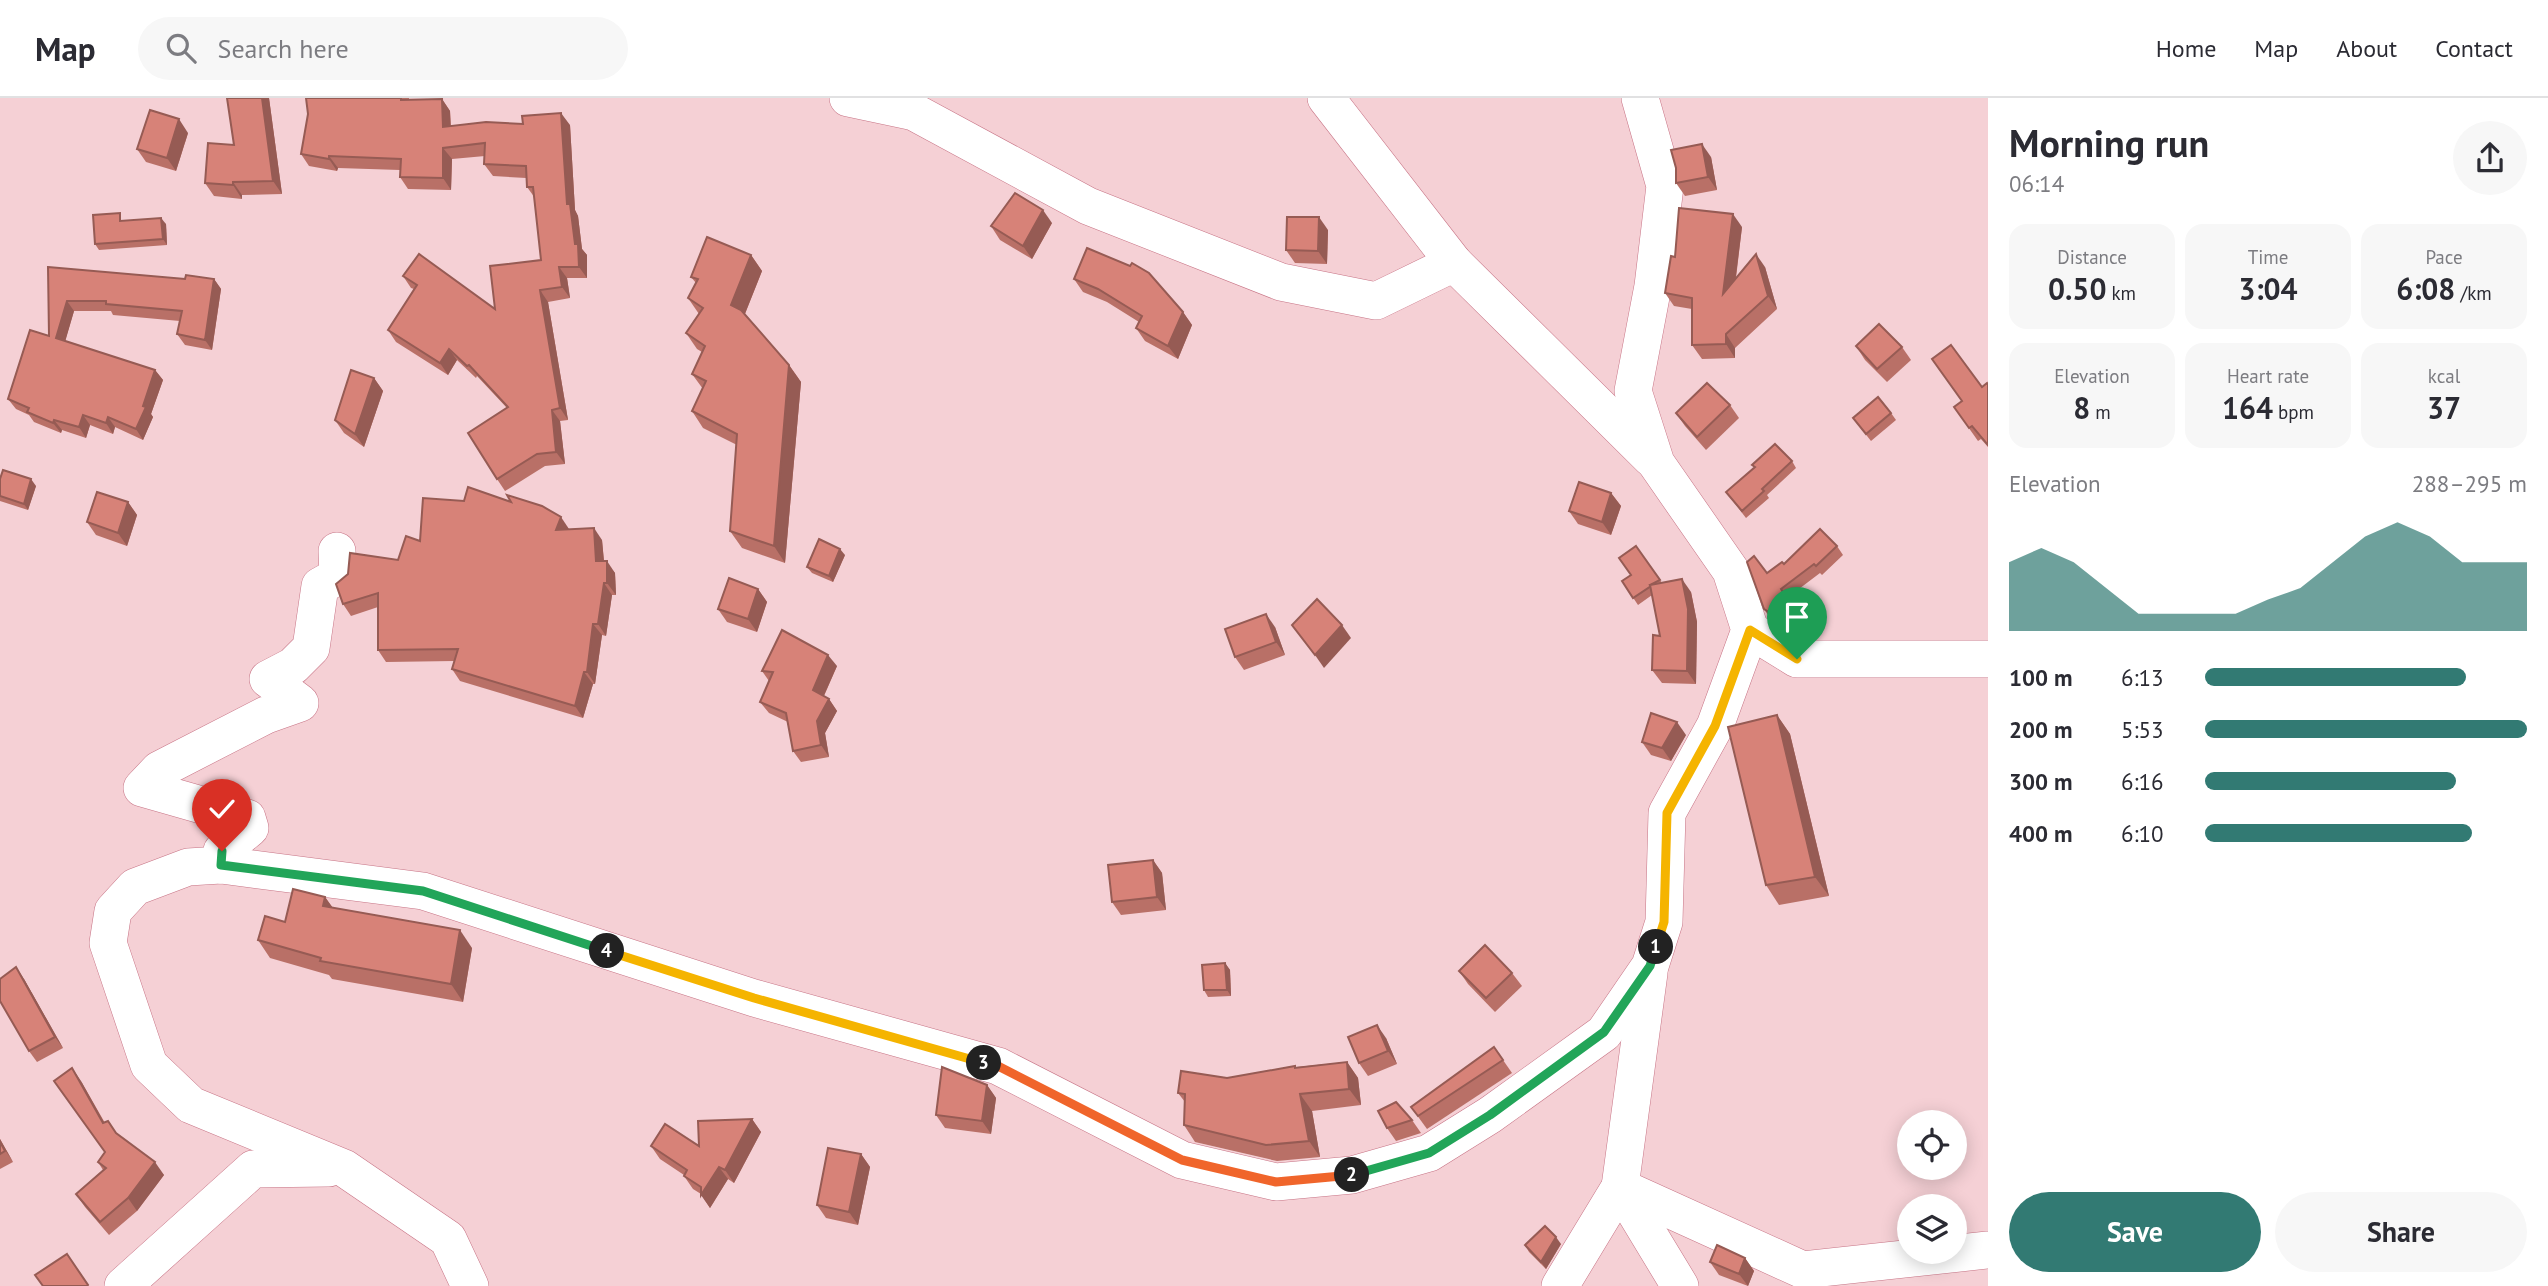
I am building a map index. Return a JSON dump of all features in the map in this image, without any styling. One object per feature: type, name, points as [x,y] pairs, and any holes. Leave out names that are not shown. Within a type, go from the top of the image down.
[{"type":"street","points":[[848,98],[914,112],[1088,206],[1281,282],[1376,301],[1454,263]]},
{"type":"street","points":[[1326,98],[1454,263],[1656,463],[1731,571],[1750,630],[1715,726],[1667,813],[1664,922],[1650,966],[1620,1187],[1560,1286]]},
{"type":"street","points":[[1640,98],[1665,186],[1653,286],[1633,391],[1656,463]]},
{"type":"street","points":[[221,865],[222,851],[250,828],[247,818],[142,788],[159,770],[266,715],[300,703],[268,679],[293,666],[311,648],[320,586],[338,576],[337,551]]},
{"type":"street","points":[[1750,630],[1797,659],[1984,662]]},
{"type":"street","points":[[470,1286],[448,1239],[344,1168],[191,1105],[149,1065],[108,943],[113,911],[135,887],[188,867],[221,865],[423,891],[754,998],[998,1066],[1182,1160],[1276,1182],[1352,1175],[1429,1153],[1490,1115],[1604,1032],[1650,966]]},
{"type":"street","points":[[123,1286],[253,1169],[344,1168]]},
{"type":"street","points":[[1620,1187],[1803,1270],[1988,1250]]},
{"type":"street","points":[[1620,1187],[1680,1286]]},
{"type":"building","points":[[227,98],[262,98],[273,181],[233,182],[233,185],[205,183],[208,143],[234,145]]},
{"type":"building","points":[[306,98],[442,99],[443,127],[486,122],[523,124],[522,116],[561,113],[567,204],[570,204],[575,244],[578,244],[579,267],[559,267],[562,287],[540,290],[560,408],[552,410],[556,452],[537,454],[497,479],[468,433],[508,407],[469,365],[449,349],[440,363],[388,330],[417,285],[403,276],[419,254],[495,309],[490,266],[541,260],[533,187],[527,187],[526,166],[484,164],[485,143],[443,148],[443,178],[400,177],[401,159],[329,156],[329,159],[301,154],[308,114]]},
{"type":"building","points":[[150,110],[179,119],[167,158],[137,149]]},
{"type":"building","points":[[1702,144],[1708,177],[1676,183],[1676,168],[1671,150]]},
{"type":"building","points":[[1015,193],[1043,210],[1023,246],[991,226]]},
{"type":"building","points":[[1679,208],[1733,214],[1723,294],[1756,254],[1768,296],[1726,334],[1726,344],[1692,345],[1692,298],[1665,293],[1671,256],[1675,257]]},
{"type":"building","points":[[120,213],[120,221],[161,218],[163,239],[95,244],[93,215]]},
{"type":"building","points":[[1287,217],[1319,217],[1318,251],[1286,250]]},
{"type":"building","points":[[707,237],[751,255],[731,305],[741,310],[789,365],[774,546],[730,531],[737,434],[692,411],[706,381],[692,374],[705,346],[686,333],[703,308],[688,298],[698,279],[691,277]]},
{"type":"building","points":[[1087,248],[1130,266],[1132,263],[1149,273],[1183,312],[1168,346],[1136,328],[1142,316],[1098,289],[1074,279]]},
{"type":"building","points":[[48,267],[214,279],[205,340],[177,334],[182,311],[106,304],[106,301],[67,301],[56,338],[155,370],[143,406],[146,407],[136,429],[108,417],[106,423],[83,415],[79,427],[54,420],[53,423],[27,412],[29,408],[8,399],[30,330],[49,336]]},
{"type":"building","points":[[1879,324],[1902,347],[1877,369],[1856,346]]},
{"type":"building","points":[[1951,345],[1982,387],[1987,383],[1988,385],[1988,445],[1972,426],[1969,428],[1954,407],[1962,401],[1932,359]]},
{"type":"building","points":[[351,370],[374,378],[355,434],[335,420]]},
{"type":"building","points":[[1707,383],[1730,405],[1697,437],[1676,413]]},
{"type":"building","points":[[1878,397],[1891,413],[1866,434],[1853,418]]},
{"type":"building","points":[[1775,444],[1792,461],[1742,511],[1726,492],[1755,467],[1752,465]]},
{"type":"building","points":[[3,470],[31,479],[24,504],[0,496]]},
{"type":"building","points":[[1579,482],[1611,493],[1602,522],[1569,511]]},
{"type":"building","points":[[468,487],[511,502],[507,495],[542,506],[561,517],[556,530],[594,528],[596,561],[607,561],[607,583],[604,583],[598,624],[593,624],[587,672],[584,672],[575,706],[452,669],[458,649],[378,650],[378,593],[343,604],[336,584],[348,574],[350,553],[398,560],[406,536],[420,541],[423,498],[464,501]]},
{"type":"building","points":[[97,492],[128,502],[118,533],[87,522]]},
{"type":"building","points":[[1820,529],[1837,546],[1816,566],[1814,564],[1781,589],[1800,619],[1790,625],[1764,609],[1747,562],[1754,556],[1767,573],[1782,562],[1784,564]]},
{"type":"building","points":[[819,539],[840,549],[829,576],[807,567]]},
{"type":"building","points":[[1636,546],[1660,580],[1633,598],[1622,581],[1631,575],[1619,558]]},
{"type":"building","points":[[729,578],[758,589],[748,619],[718,609]]},
{"type":"building","points":[[1682,579],[1688,609],[1687,671],[1652,670],[1653,635],[1660,636],[1650,585]]},
{"type":"building","points":[[1317,599],[1342,625],[1315,655],[1292,625]]},
{"type":"building","points":[[1266,614],[1276,642],[1235,657],[1225,629]]},
{"type":"building","points":[[782,630],[828,655],[813,690],[829,699],[817,721],[821,745],[793,751],[786,713],[760,702],[773,672],[762,671]]},
{"type":"building","points":[[1651,713],[1677,722],[1662,748],[1642,742]]},
{"type":"building","points":[[1777,715],[1815,877],[1766,885],[1728,727]]},
{"type":"building","points":[[1153,860],[1157,897],[1112,902],[1108,865]]},
{"type":"building","points":[[293,889],[325,897],[323,906],[460,930],[451,984],[320,961],[321,958],[258,940],[265,916],[285,922]]},
{"type":"building","points":[[1485,945],[1512,973],[1486,998],[1459,971]]},
{"type":"building","points":[[1225,963],[1227,990],[1204,990],[1202,965]]},
{"type":"building","points":[[16,967],[55,1037],[29,1051],[0,1001],[0,979]]},
{"type":"building","points":[[1377,1025],[1388,1051],[1359,1063],[1348,1037]]},
{"type":"building","points":[[1494,1047],[1503,1060],[1418,1116],[1411,1107]]},
{"type":"building","points":[[1347,1062],[1349,1089],[1300,1094],[1309,1141],[1266,1145],[1184,1125],[1185,1094],[1178,1093],[1181,1071],[1227,1078],[1295,1066]]},
{"type":"building","points":[[942,1067],[987,1085],[982,1121],[936,1115]]},
{"type":"building","points":[[72,1068],[103,1123],[108,1121],[116,1133],[155,1162],[128,1198],[100,1222],[76,1194],[106,1168],[98,1162],[105,1152],[54,1081]]},
{"type":"building","points":[[1396,1102],[1412,1120],[1387,1128],[1378,1111]]},
{"type":"building","points":[[752,1119],[725,1170],[719,1167],[701,1195],[701,1187],[684,1176],[687,1170],[651,1146],[665,1124],[699,1146],[698,1121]]},
{"type":"building","points":[[828,1148],[861,1154],[849,1212],[817,1205]]},
{"type":"building","points":[[1545,1226],[1556,1237],[1541,1262],[1525,1245]]},
{"type":"building","points":[[1717,1245],[1745,1258],[1739,1274],[1710,1262]]},
{"type":"building","points":[[67,1254],[88,1285],[43,1286],[35,1275]]},
{"type":"route","points":[[222,851],[221,865],[423,891],[754,998],[998,1066],[1182,1160],[1276,1182],[1352,1175],[1429,1153],[1490,1115],[1604,1032],[1650,966],[1664,922],[1667,813],[1715,726],[1750,630],[1797,659]]}]
